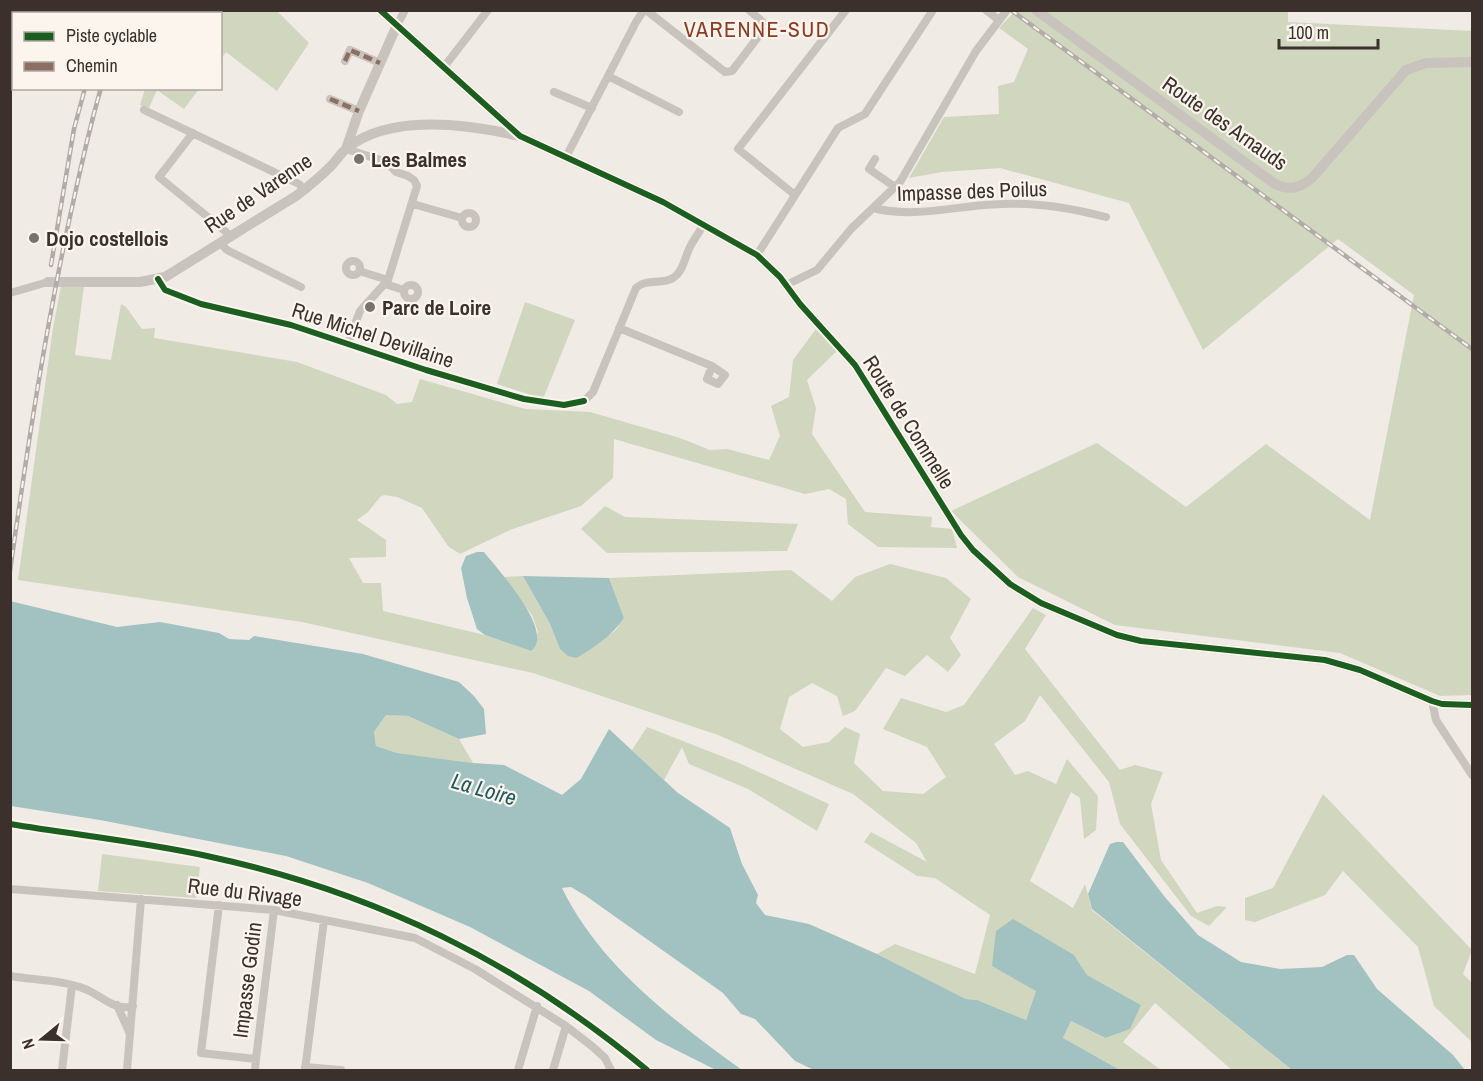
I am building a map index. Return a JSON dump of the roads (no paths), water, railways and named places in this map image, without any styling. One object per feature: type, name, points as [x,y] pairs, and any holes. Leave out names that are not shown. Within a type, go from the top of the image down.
[{"type":"street","name":"Route de Commelle","points":[[380,10],[520,136],[663,202],[757,255],[780,277],[800,304],[855,365],[946,513],[973,550],[1003,578],[1025,594],[1117,635],[1141,641],[1325,660],[1360,670],[1432,701],[1442,704],[1473,705]]},
{"type":"street","points":[[348,343],[360,311],[386,282],[417,186],[414,180],[396,172],[387,162],[346,149],[359,111],[405,10]]},
{"type":"street","points":[[444,67],[488,10]]},
{"type":"street","points":[[566,158],[636,22],[645,10],[725,72],[732,71],[765,28],[764,23],[749,10]]},
{"type":"street","points":[[795,195],[738,149],[846,10]]},
{"type":"street","points":[[757,255],[838,128],[865,114],[933,10]]},
{"type":"street","points":[[987,10],[999,20]]},
{"type":"street","points":[[786,285],[817,270],[851,229],[900,182],[976,51],[1007,10]]},
{"type":"street","name":"Route des Arnauds","points":[[1036,10],[1275,184],[1289,189],[1305,184],[1312,178],[1406,70],[1426,63],[1473,62]]},
{"type":"street","points":[[345,62],[350,50],[380,63]]},
{"type":"street","points":[[608,76],[679,112]]},
{"type":"street","points":[[554,92],[592,108]]},
{"type":"street","points":[[330,99],[359,111]]},
{"type":"street","points":[[144,110],[299,184],[303,190]]},
{"type":"street","name":"Rue de Varenne","points":[[48,282],[134,282],[159,279],[170,275],[303,190],[330,167],[346,149],[379,132],[408,125],[470,127],[520,136]]},
{"type":"street","points":[[193,133],[159,177],[231,236]]},
{"type":"street","points":[[875,159],[869,169],[895,187]]},
{"type":"street","points":[[413,204],[462,218]]},
{"type":"street","name":"Impasse des Poilus","points":[[873,208],[908,214],[1002,204],[1064,207],[1106,217]]},
{"type":"street","name":"Rue Michel Devillaine","points":[[159,279],[165,290],[201,304],[291,325],[442,375],[524,399],[564,405],[584,401],[593,392],[636,288],[647,281],[667,280],[675,276],[687,259],[692,243],[704,224]]},
{"type":"street","points":[[220,243],[227,250],[301,287]]},
{"type":"street","points":[[359,272],[404,290]]},
{"type":"street","points":[[10,293],[48,282]]},
{"type":"street","points":[[619,328],[712,366]]},
{"type":"street","points":[[1432,701],[1436,720],[1473,774]]},
{"type":"street","name":"Rue du Rivage","points":[[10,889],[274,910],[407,936],[422,941],[475,969],[537,1006],[593,1047],[611,1071]]},
{"type":"street","points":[[127,1071],[141,899]]},
{"type":"street","name":"Impasse Godin","points":[[219,905],[201,1053],[256,1059],[274,910]]},
{"type":"street","points":[[324,920],[305,1069],[341,1071]]},
{"type":"street","points":[[10,976],[72,985],[89,990],[123,1008],[133,1006]]},
{"type":"street","points":[[62,1071],[72,985]]},
{"type":"street","points":[[117,1005],[130,1035]]},
{"type":"street","points":[[518,1071],[537,1006]]},
{"type":"street","points":[[554,1071],[566,1026]]},
{"type":"street","points":[[255,1071],[256,1059]]},
{"type":"water","points":[[484,552],[512,586],[531,616],[537,642],[531,651],[485,635],[477,629],[467,598],[461,568],[466,556]]},
{"type":"water","points":[[523,576],[609,578],[624,618],[608,636],[590,650],[577,658],[568,656],[560,649],[550,624]]},
{"type":"water","name":"La Loire","points":[[10,601],[117,627],[160,622],[219,633],[229,639],[249,640],[254,636],[363,654],[459,682],[484,709],[486,734],[459,739],[408,716],[386,715],[374,732],[376,746],[397,753],[504,765],[562,795],[581,779],[609,729],[678,793],[730,828],[742,864],[758,895],[756,903],[765,915],[809,924],[877,954],[966,999],[977,1000],[1026,1020],[1036,991],[992,966],[996,931],[1013,919],[1074,955],[1087,975],[1141,1005],[1130,1029],[1105,1038],[1071,1021],[1063,1038],[1120,1070],[814,1070],[795,1061],[755,1019],[741,1014],[723,993],[586,896],[571,887],[562,888],[596,942],[617,967],[665,1011],[742,1070],[716,1070],[656,1040],[589,991],[470,927],[368,883],[286,856],[100,820],[11,806]]},
{"type":"water","points":[[1123,842],[1164,896],[1198,935],[1241,962],[1280,969],[1322,967],[1347,955],[1354,955],[1377,989],[1453,1055],[1465,1070],[1292,1070],[1092,909],[1088,894],[1110,844]]},
{"type":"railway","points":[[1011,10],[1472,349]]},
{"type":"railway","points":[[51,265],[74,129],[84,90]]},
{"type":"railway","points":[[10,571],[53,301],[81,166],[100,90]]},
{"type":"place","name":"Les Balmes","points":[[359,159]]},
{"type":"place","name":"Dojo costellois","points":[[34,238]]},
{"type":"place","name":"Parc de Loire","points":[[370,307]]},
{"type":"district","name":"VARENNE-SUD","points":[[757,29]]}]
